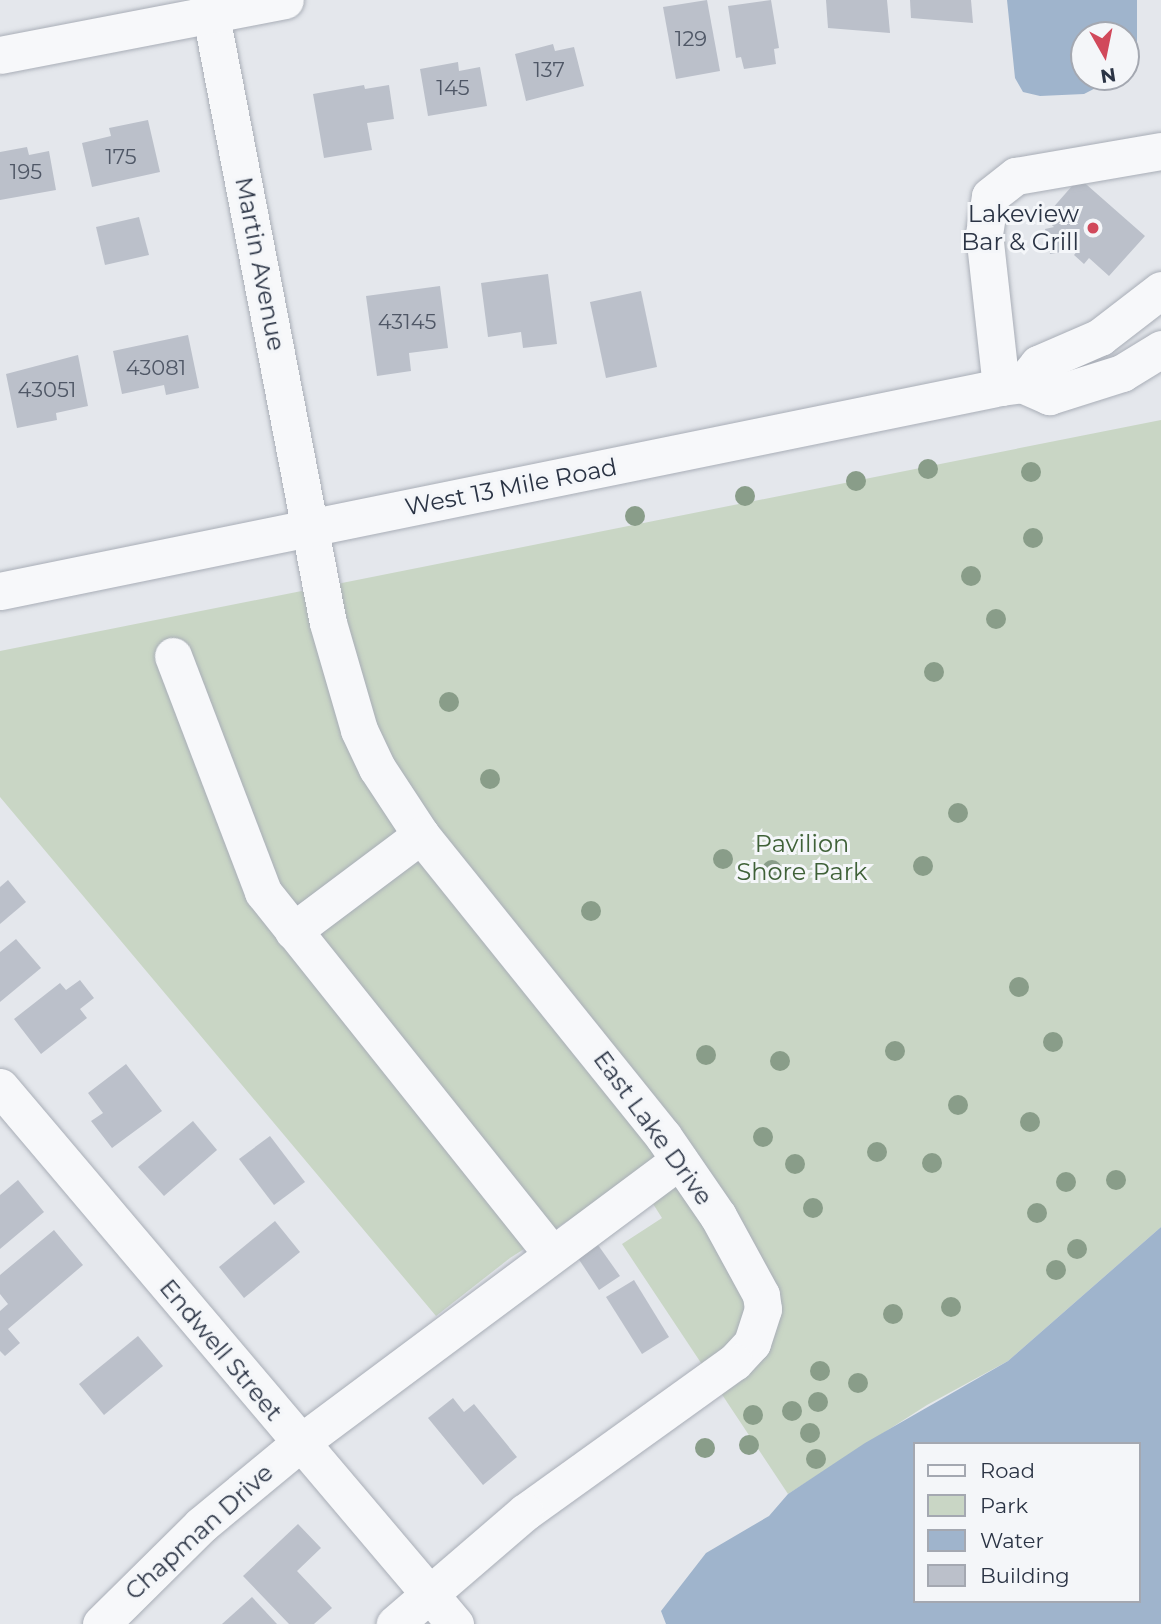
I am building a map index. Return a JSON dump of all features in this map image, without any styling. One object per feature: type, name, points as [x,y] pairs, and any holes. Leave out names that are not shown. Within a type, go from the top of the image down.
[{"type":"street","points":[[0,55],[209,7],[285,0]]},
{"type":"street","name":"Martin Avenue","points":[[209,7],[313,528]]},
{"type":"street","points":[[1161,151],[1016,176],[990,196],[984,234],[1012,386],[1038,364],[1128,319],[1161,292]]},
{"type":"street","points":[[1128,319],[1159,354]]},
{"type":"street","name":"West 13 Mile Road","points":[[0,591],[1012,386],[1049,396],[1122,373],[1159,354]]},
{"type":"street","name":"East Lake Drive","points":[[313,528],[346,695],[377,768],[421,835],[679,1160],[718,1216],[761,1295],[763,1309],[752,1343],[734,1362],[525,1512],[442,1609],[395,1624]]},
{"type":"street","points":[[173,656],[263,891],[551,1253]]},
{"type":"street","points":[[293,931],[421,835]]},
{"type":"street","name":"Endwell Street","points":[[0,1087],[442,1609]]},
{"type":"street","name":"Chapman Drive","points":[[101,1624],[201,1525],[300,1443],[679,1160]]},
{"type":"green space","name":"Pavilion Shore Park","points":[[1161,420],[1161,1227],[1008,1361],[927,1405],[788,1494],[622,1244],[662,1218],[636,1177],[510,1258],[436,1316],[0,797],[0,651]]},
{"type":"water","points":[[1007,0],[1137,0],[1137,21],[1070,21],[1070,91],[1090,91],[1084,94],[1040,96],[1023,92],[1015,78]]},
{"type":"water","points":[[1161,1227],[1161,1624],[666,1624],[661,1611],[706,1553],[769,1516],[788,1494],[865,1443],[1008,1361]]},
{"type":"building","points":[[707,0],[720,71],[676,79],[663,7]]},
{"type":"building","points":[[771,0],[779,48],[774,49],[776,64],[744,69],[741,57],[736,58],[728,6]]},
{"type":"building","points":[[826,0],[887,0],[890,33],[828,28]]},
{"type":"building","points":[[910,0],[971,0],[973,23],[911,18]]},
{"type":"building","points":[[553,44],[555,51],[574,47],[584,86],[526,101],[515,54]]},
{"type":"building","points":[[458,62],[459,71],[480,67],[487,106],[428,116],[420,69]]},
{"type":"building","points":[[364,85],[365,89],[389,85],[394,119],[367,123],[372,150],[324,158],[313,94]]},
{"type":"building","points":[[148,120],[160,172],[92,187],[82,143],[111,136],[109,128]]},
{"type":"building","points":[[27,147],[29,155],[49,151],[56,190],[0,200],[0,152]]},
{"type":"building","name":"Lakeview Bar & Grill","points":[[1079,178],[1145,236],[1109,276],[1089,258],[1084,264],[1074,255],[1079,249],[1050,254],[1045,229],[1054,227],[1044,218]]},
{"type":"building","points":[[139,217],[149,255],[105,265],[96,227]]},
{"type":"building","points":[[548,274],[557,344],[523,348],[521,332],[488,337],[481,283]]},
{"type":"building","points":[[440,286],[448,348],[409,353],[411,371],[377,376],[366,296]]},
{"type":"building","points":[[641,291],[657,367],[606,378],[590,302]]},
{"type":"building","points":[[188,335],[199,388],[166,395],[164,385],[122,394],[113,351]]},
{"type":"building","points":[[78,355],[88,406],[56,413],[57,420],[17,428],[6,374]]},
{"type":"building","points":[[8,880],[26,902],[0,924],[0,887]]},
{"type":"building","points":[[16,939],[41,968],[0,1002],[0,952]]},
{"type":"building","points":[[80,980],[94,998],[80,1009],[87,1018],[41,1054],[14,1019],[60,983],[66,990]]},
{"type":"building","points":[[126,1064],[162,1111],[112,1148],[91,1121],[103,1113],[88,1093]]},
{"type":"building","points":[[193,1121],[217,1150],[164,1196],[138,1167]]},
{"type":"building","points":[[270,1136],[305,1182],[274,1205],[239,1159]]},
{"type":"building","points":[[18,1180],[44,1212],[0,1249],[0,1195]]},
{"type":"building","points":[[275,1221],[300,1252],[244,1298],[219,1267]]},
{"type":"building","points":[[54,1230],[83,1265],[8,1329],[20,1343],[5,1356],[0,1351],[0,1311],[8,1304],[0,1294],[0,1275]]},
{"type":"building","points":[[598,1245],[620,1276],[599,1290],[578,1258]]},
{"type":"building","points":[[634,1280],[669,1337],[642,1354],[606,1297]]},
{"type":"building","points":[[138,1336],[163,1366],[104,1415],[79,1384]]},
{"type":"building","points":[[453,1398],[464,1412],[474,1404],[517,1457],[483,1485],[428,1418]]},
{"type":"building","points":[[298,1524],[321,1548],[297,1571],[332,1608],[314,1624],[289,1624],[243,1576]]},
{"type":"building","points":[[252,1597],[277,1624],[222,1624]]},
{"type":"place","name":"Lakeview Bar & Grill","points":[[1093,228]]}]
